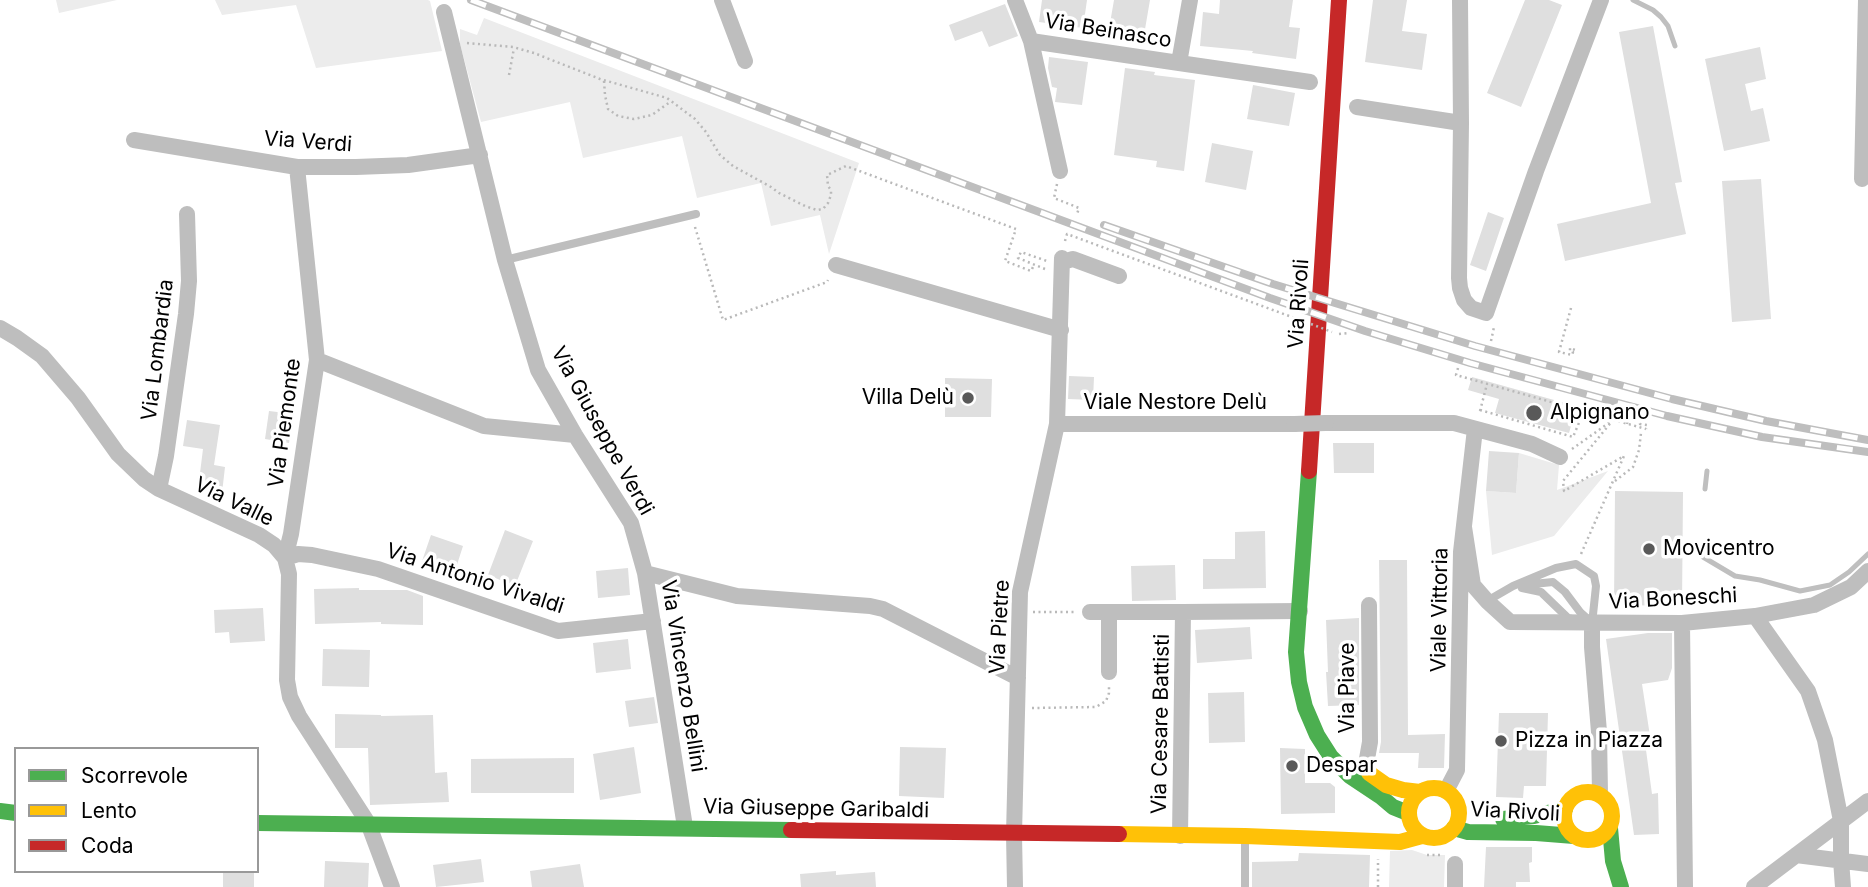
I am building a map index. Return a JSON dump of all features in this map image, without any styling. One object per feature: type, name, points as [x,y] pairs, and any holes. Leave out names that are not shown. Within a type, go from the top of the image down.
[{"type":"street","points":[[723,0],[745,61]]},
{"type":"street","points":[[1014,0],[1031,41],[1060,171]]},
{"type":"street","name":"Via Beinasco","points":[[1179,63],[1190,0]]},
{"type":"street","name":"Via Rivoli","points":[[1339,0],[1296,652],[1305,707],[1317,735],[1331,757],[1350,776],[1380,796],[1414,825]]},
{"type":"street","points":[[1460,0],[1459,278],[1464,300],[1471,308],[1486,313],[1601,0]]},
{"type":"street","points":[[1862,179],[1866,0]]},
{"type":"street","name":"Via Giuseppe Verdi","points":[[444,12],[505,260],[538,370],[575,435],[631,523],[645,572]]},
{"type":"street","name":"Via Beinasco","points":[[1031,41],[1310,82]]},
{"type":"street","points":[[1357,107],[1461,123]]},
{"type":"street","name":"Via Verdi","points":[[134,139],[297,167],[408,165],[480,155]]},
{"type":"street","name":"Via Piemonte","points":[[285,558],[317,360],[297,167]]},
{"type":"street","name":"Via Lombardia","points":[[159,489],[186,314],[189,281],[187,214]]},
{"type":"street","points":[[1060,265],[1073,259],[1119,275]]},
{"type":"street","points":[[836,265],[1061,330]]},
{"type":"street","name":"Via Pietre","points":[[1014,887],[1020,592],[1057,424],[1061,330],[1060,265]]},
{"type":"street","name":"Via Valle","points":[[0,328],[42,356],[78,398],[118,454],[144,479],[159,489],[259,534],[285,558]]},
{"type":"street","points":[[317,360],[484,426],[575,435]]},
{"type":"street","name":"Viale Nestore Delù","points":[[1057,424],[1454,423],[1475,429]]},
{"type":"street","points":[[1475,429],[1532,444],[1560,457]]},
{"type":"street","name":"Viale Vittoria","points":[[1446,791],[1457,770],[1461,616],[1459,588],[1475,429]]},
{"type":"street","points":[[1461,616],[1487,601],[1473,585],[1464,527]]},
{"type":"street","name":"Via Antonio Vivaldi","points":[[285,558],[298,554],[312,555],[378,569],[558,631],[653,621]]},
{"type":"street","points":[[285,558],[289,574],[287,680],[290,697],[299,716],[368,823],[392,887]]},
{"type":"street","name":"Via Boneschi","points":[[1487,601],[1510,622],[1682,623],[1755,616],[1814,605],[1851,587],[1868,571]]},
{"type":"street","points":[[645,572],[737,596],[883,609],[1018,678]]},
{"type":"street","name":"Via Vincenzo Bellini","points":[[645,572],[685,827]]},
{"type":"street","name":"Via Piave","points":[[1365,771],[1370,742],[1369,605]]},
{"type":"street","name":"Via Rivoli","points":[[1300,611],[1318,703],[1340,747],[1358,766],[1386,785],[1420,792]]},
{"type":"street","name":"Via Cesare Battisti","points":[[1090,612],[1300,611]]},
{"type":"street","points":[[1109,612],[1109,672]]},
{"type":"street","name":"Via Cesare Battisti","points":[[1180,836],[1183,612]]},
{"type":"street","name":"Via Boneschi","points":[[1755,616],[1808,691],[1825,740],[1841,821],[1843,887]]},
{"type":"street","points":[[1682,623],[1685,887]]},
{"type":"street","points":[[1592,624],[1600,795]]},
{"type":"street","points":[[1435,788],[1446,791],[1454,798],[1459,810],[1457,822],[1454,828],[1441,837],[1429,838],[1414,825],[1411,801],[1420,792],[1435,788]]},
{"type":"street","points":[[1610,828],[1591,841],[1581,840],[1566,826],[1565,808],[1574,797],[1591,792],[1600,795],[1611,807],[1613,861],[1621,887]]},
{"type":"street","points":[[1754,887],[1868,801]]},
{"type":"street","name":"Via Rivoli","points":[[1459,810],[1468,816],[1486,821],[1534,816],[1565,808]]},
{"type":"street","name":"Via Giuseppe Garibaldi","points":[[259,823],[1245,836],[1373,841],[1414,825]]},
{"type":"street","name":"Via Rivoli","points":[[1454,828],[1468,832],[1574,836]]},
{"type":"street","points":[[1591,841],[1613,861]]},
{"type":"street","points":[[1796,855],[1868,864]]},
{"type":"street","points":[[1455,864],[1455,887]]},
{"type":"lane","points":[[505,260],[694,215]]},
{"type":"lane","points":[[1487,601],[1513,586],[1556,568],[1576,564],[1594,576],[1596,586],[1592,624]]},
{"type":"lane","points":[[1513,586],[1553,582],[1592,624]]},
{"type":"lane","points":[[1513,586],[1541,592],[1568,618],[1592,624]]},
{"type":"lane","points":[[1245,836],[1245,887]]},
{"type":"path","points":[[452,43],[514,48],[604,80],[667,98],[695,119],[720,155],[733,166],[779,194],[805,206],[823,209],[831,195],[827,175],[846,166],[1016,229],[1005,261],[1031,271],[1034,265]]},
{"type":"path","points":[[509,75],[514,48]]},
{"type":"path","points":[[604,80],[608,108],[618,116],[634,119],[652,115],[671,101]]},
{"type":"path","points":[[1060,171],[1054,198],[1079,208],[1077,214]]},
{"type":"path","points":[[694,215],[723,320],[827,282],[836,265]]},
{"type":"path","points":[[1060,265],[1067,234],[1300,320]]},
{"type":"path","points":[[1021,253],[1060,265],[1034,265],[1018,258],[1021,253]]},
{"type":"path","points":[[1571,308],[1559,352],[1572,355]]},
{"type":"path","points":[[1311,324],[1341,335],[1348,333]]},
{"type":"path","points":[[1570,362],[1573,352],[1570,348],[1576,350]]},
{"type":"path","points":[[1458,368],[1456,375],[1474,381],[1646,429],[1647,425],[1640,424],[1641,418]]},
{"type":"path","points":[[1471,372],[1469,377],[1475,379],[1474,381]]},
{"type":"path","points":[[1475,429],[1487,384]]},
{"type":"path","points":[[1480,410],[1573,437],[1584,411]]},
{"type":"path","points":[[1627,424],[1629,415]]},
{"type":"path","points":[[1560,457],[1613,420]]},
{"type":"path","points":[[1576,564],[1624,456],[1564,491],[1563,481],[1613,420]]},
{"type":"path","points":[[1612,483],[1633,467],[1641,433]]},
{"type":"path","points":[[1019,612],[1090,612]]},
{"type":"path","points":[[1018,709],[1096,707],[1106,701],[1109,693],[1109,672]]},
{"type":"shaded area","points":[[56,0],[117,0],[59,13]]},
{"type":"shaded area","points":[[215,0],[428,0],[442,51],[316,68],[296,5],[222,15]]},
{"type":"shaded area","points":[[484,18],[859,163],[829,254],[820,215],[771,226],[761,183],[697,198],[682,136],[583,158],[570,102],[481,122],[460,44],[460,29],[477,35]]},
{"type":"shaded area","points":[[1519,453],[1559,465],[1557,490],[1608,471],[1554,536],[1492,555],[1486,491],[1516,493]]},
{"type":"shaded area","points":[[1412,850],[1427,855],[1445,855],[1444,887],[1389,887],[1390,851]]},
{"type":"building","points":[[1042,0],[1087,0],[1083,28],[1039,22]]},
{"type":"building","points":[[1114,0],[1150,0],[1144,35],[1109,29]]},
{"type":"building","points":[[1220,0],[1293,0],[1289,27],[1300,28],[1296,59],[1252,53],[1253,51],[1200,46],[1203,12],[1219,14]]},
{"type":"building","points":[[1373,0],[1407,0],[1402,31],[1427,34],[1422,70],[1365,62]]},
{"type":"building","points":[[1525,0],[1549,0],[1562,5],[1521,107],[1487,93]]},
{"type":"building","points":[[1005,4],[1018,36],[989,47],[982,31],[955,41],[949,25]]},
{"type":"building","points":[[1653,26],[1682,182],[1675,183],[1686,234],[1565,261],[1557,224],[1651,203],[1619,32]]},
{"type":"building","points":[[1760,47],[1766,79],[1745,84],[1751,111],[1763,108],[1770,141],[1724,151],[1705,59]]},
{"type":"building","points":[[1049,57],[1088,62],[1082,105],[1055,102],[1057,88],[1052,87]]},
{"type":"building","points":[[1125,68],[1195,80],[1184,171],[1156,167],[1157,161],[1114,155]]},
{"type":"building","points":[[1253,85],[1295,93],[1289,126],[1247,119]]},
{"type":"building","points":[[1212,143],[1253,151],[1246,190],[1205,182]]},
{"type":"building","points":[[1761,179],[1771,319],[1732,322],[1722,181]]},
{"type":"building","points":[[1488,212],[1504,218],[1486,271],[1470,265]]},
{"type":"building","points":[[1069,376],[1094,377],[1093,400],[1068,399]]},
{"type":"building","points":[[1472,377],[1579,407],[1576,420],[1573,419],[1569,433],[1495,413],[1499,399],[1468,390]]},
{"type":"building","name":"Villa Delù","points":[[945,378],[992,379],[991,417],[945,417]]},
{"type":"building","points":[[269,411],[294,414],[289,443],[265,439]]},
{"type":"building","points":[[187,420],[220,425],[214,465],[225,467],[222,493],[198,489],[203,449],[183,446]]},
{"type":"building","points":[[1333,443],[1374,443],[1374,473],[1334,473]]},
{"type":"building","points":[[1489,451],[1519,453],[1516,493],[1486,491]]},
{"type":"building","name":"Movicentro","points":[[1615,491],[1683,492],[1682,606],[1614,605]]},
{"type":"building","points":[[505,530],[533,541],[515,586],[488,575]]},
{"type":"building","points":[[1265,531],[1266,588],[1203,589],[1203,559],[1235,559],[1235,532]]},
{"type":"building","points":[[431,535],[463,546],[454,574],[421,564]]},
{"type":"building","points":[[1379,560],[1407,560],[1408,735],[1445,734],[1444,768],[1418,768],[1419,753],[1379,753]]},
{"type":"building","points":[[1175,565],[1176,600],[1132,601],[1131,566]]},
{"type":"building","points":[[628,568],[630,595],[598,598],[596,571]]},
{"type":"building","points":[[314,589],[407,590],[423,596],[423,625],[381,622],[315,624]]},
{"type":"building","points":[[263,608],[265,641],[230,643],[229,632],[215,633],[214,610]]},
{"type":"building","points":[[1359,618],[1359,705],[1328,706],[1326,620]]},
{"type":"building","points":[[1250,627],[1252,659],[1197,663],[1195,630]]},
{"type":"building","points":[[1648,633],[1672,633],[1672,668],[1668,680],[1642,684],[1652,749],[1646,750],[1652,794],[1658,793],[1659,834],[1634,835],[1606,639]]},
{"type":"building","points":[[628,639],[631,669],[596,673],[593,643]]},
{"type":"building","points":[[323,649],[370,650],[369,687],[322,686]]},
{"type":"building","points":[[1244,692],[1245,742],[1209,743],[1208,693]]},
{"type":"building","points":[[654,697],[658,723],[629,727],[625,701]]},
{"type":"building","points":[[1499,713],[1548,713],[1546,786],[1524,786],[1523,798],[1496,797]]},
{"type":"building","points":[[335,714],[433,715],[435,773],[447,772],[449,802],[370,805],[368,748],[335,748]]},
{"type":"building","points":[[634,747],[641,793],[600,800],[593,754]]},
{"type":"building","points":[[900,747],[946,748],[944,798],[899,796]]},
{"type":"building","points":[[1280,748],[1305,749],[1305,783],[1330,783],[1335,787],[1335,813],[1281,814]]},
{"type":"building","points":[[574,758],[574,793],[471,793],[471,759]]},
{"type":"building","points":[[1486,847],[1532,847],[1530,882],[1516,882],[1516,887],[1484,887]]},
{"type":"building","points":[[1299,853],[1370,855],[1369,887],[1252,887],[1252,862],[1298,861]]},
{"type":"building","points":[[481,859],[484,882],[436,887],[433,865]]},
{"type":"building","points":[[325,861],[369,863],[368,887],[324,887]]},
{"type":"building","points":[[580,864],[584,887],[532,887],[530,871]]},
{"type":"building","points":[[836,871],[836,875],[875,872],[876,887],[801,887],[800,874]]},
{"type":"building","points":[[223,873],[254,873],[254,887],[223,887]]},
{"type":"waterway","points":[[1633,0],[1661,17],[1668,26],[1675,46]]},
{"type":"waterway","points":[[1705,489],[1707,471]]},
{"type":"waterway","points":[[1703,557],[1735,576],[1800,591],[1830,585],[1868,554]]},
{"type":"railway","points":[[471,0],[1365,331],[1470,363],[1667,416],[1762,437],[1868,452]]},
{"type":"railway","points":[[1104,225],[1273,284],[1475,346],[1672,399],[1766,421],[1868,440]]},
{"type":"traffic: fast","points":[[1309,471],[1296,652],[1305,707],[1317,735],[1331,757],[1350,776],[1393,807],[1408,813]]},
{"type":"traffic: fast","points":[[1503,819],[1565,809]]},
{"type":"traffic: fast","points":[[0,811],[14,813]]},
{"type":"traffic: fast","points":[[259,823],[791,830]]},
{"type":"traffic: fast","points":[[1454,828],[1468,832],[1574,836]]},
{"type":"traffic: fast","points":[[1610,828],[1613,861],[1621,887]]},
{"type":"traffic: slow","points":[[1369,773],[1386,785],[1420,792]]},
{"type":"traffic: slow","points":[[1434,788],[1452,795],[1459,813],[1452,831],[1434,838],[1416,831],[1409,813],[1416,795],[1434,788]]},
{"type":"traffic: slow","points":[[1588,792],[1605,799],[1612,816],[1605,833],[1588,840],[1571,833],[1564,816],[1571,799],[1588,792]]},
{"type":"traffic: slow","points":[[1119,834],[1400,842],[1422,836]]},
{"type":"traffic: jam","points":[[1309,471],[1339,0]]},
{"type":"traffic: jam","points":[[791,830],[1119,834]]},
{"type":"place","name":"Villa Delù","points":[[968,398]]},
{"type":"place","name":"Alpignano","points":[[1534,413]]},
{"type":"place","name":"Movicentro","points":[[1649,549]]},
{"type":"place","name":"Pizza in Piazza","points":[[1501,741]]},
{"type":"place","name":"Despar","points":[[1292,766]]}]
